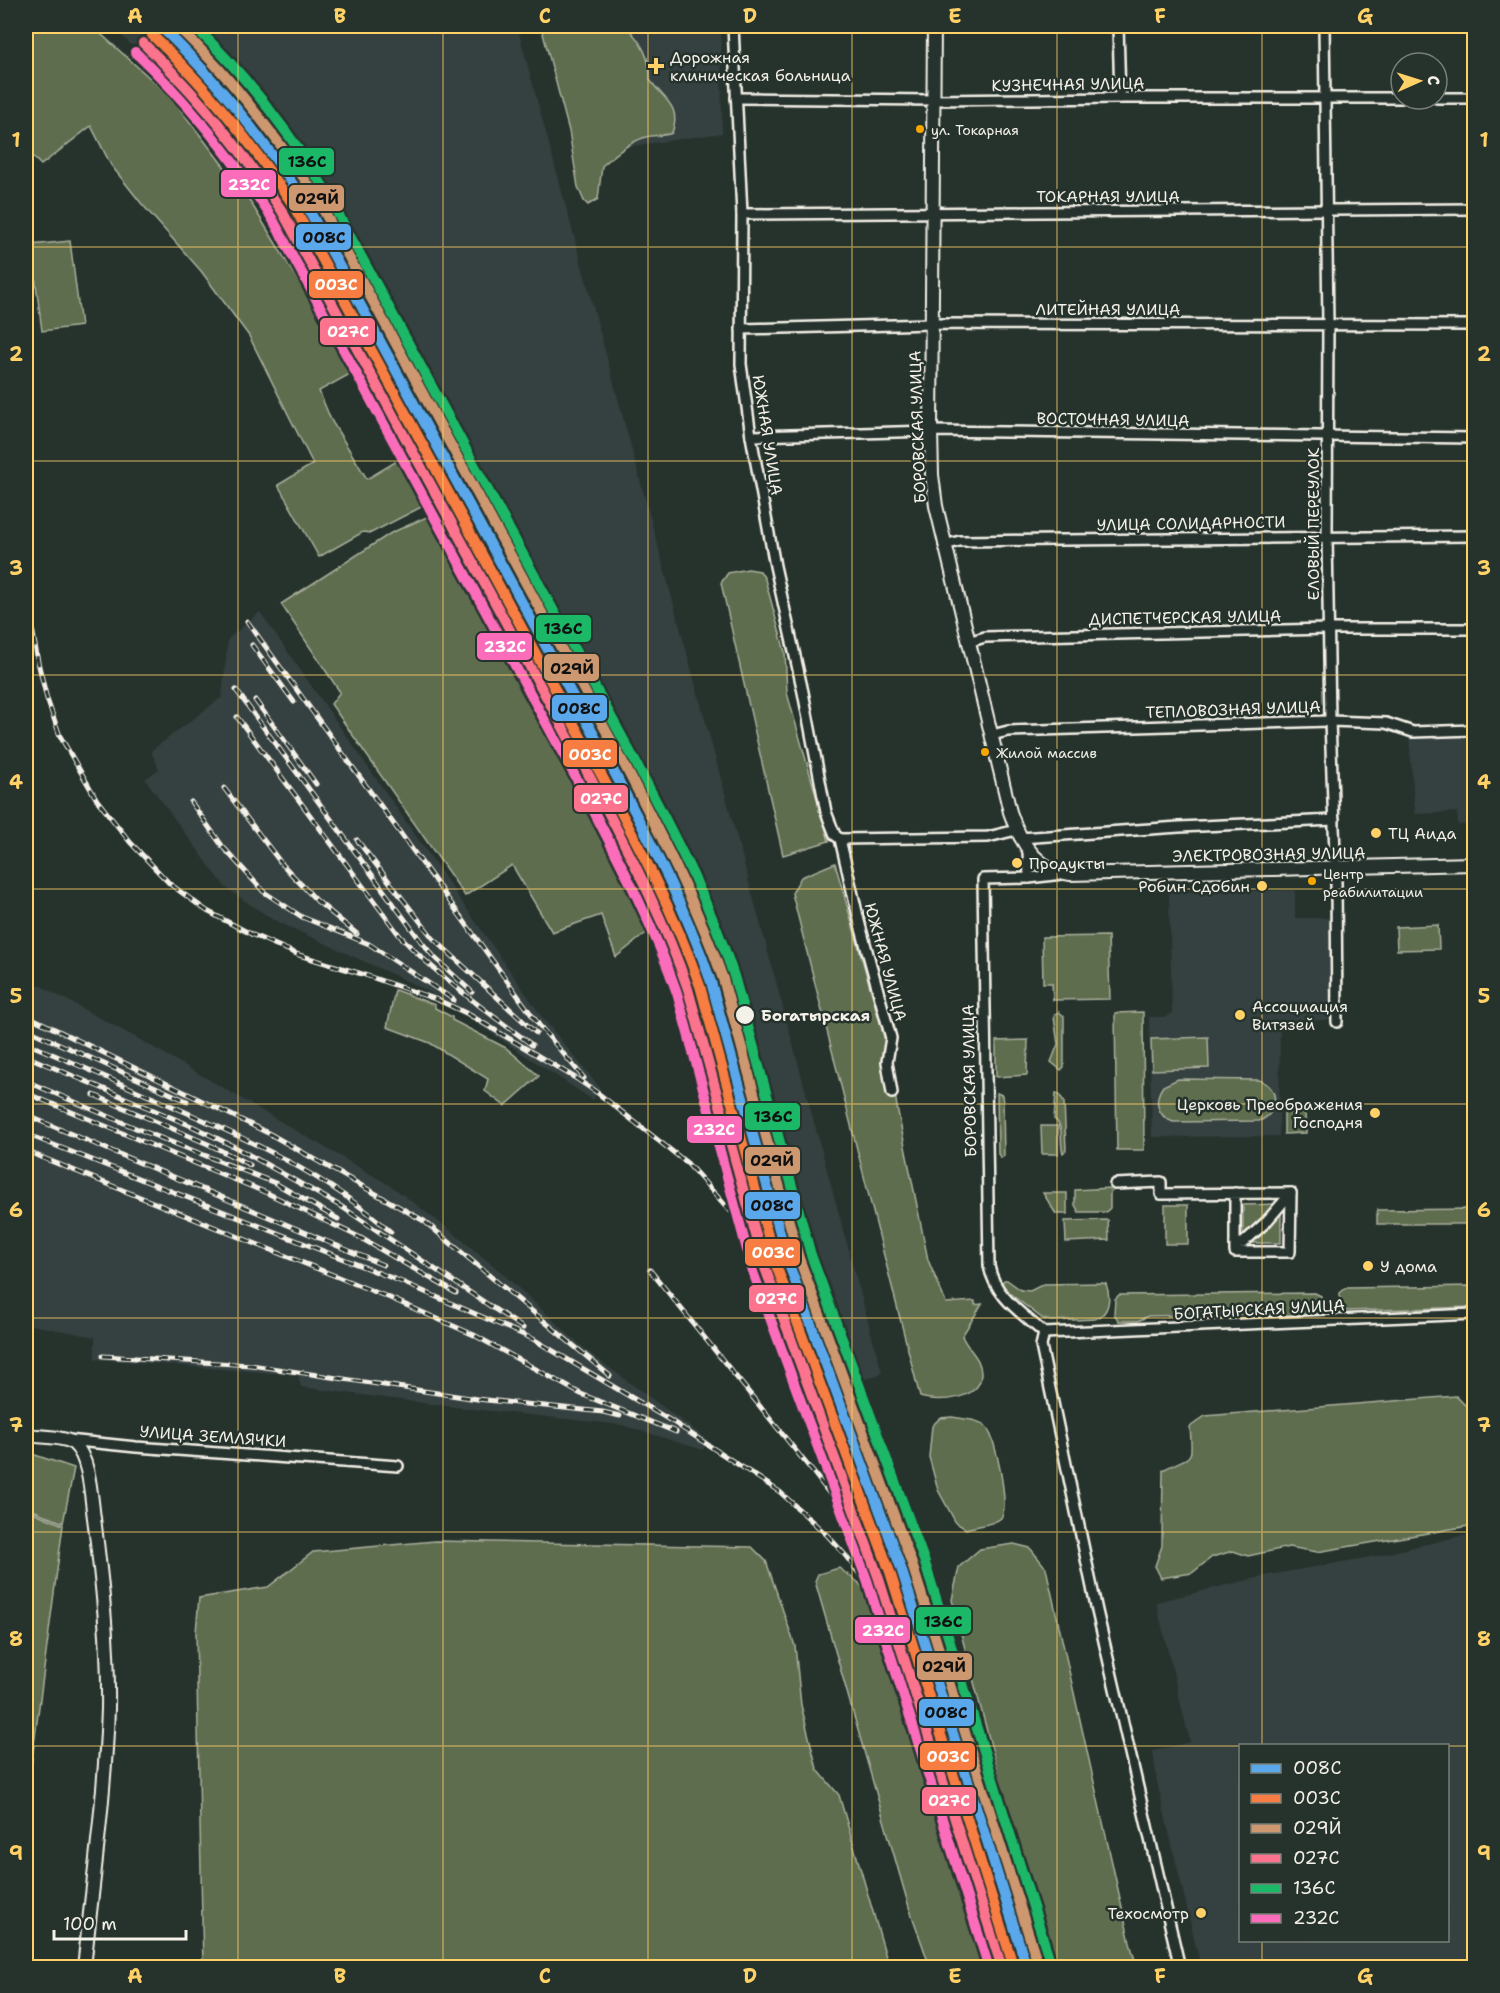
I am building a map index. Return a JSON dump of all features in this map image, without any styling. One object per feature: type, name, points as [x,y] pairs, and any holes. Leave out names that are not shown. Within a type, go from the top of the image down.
[{"type":"street","name":"ЮЖНАЯ УЛИЦА","points":[[733,26],[742,214],[741,364],[751,436],[775,566],[803,692],[826,812],[835,835],[840,839],[860,925],[891,1038],[887,1062],[892,1093]]},
{"type":"street","name":"БОРОВСКАЯ УЛИЦА","points":[[934,26],[931,432],[932,475],[936,506],[968,642],[1018,834],[1028,850],[1042,862],[1065,874]]},
{"type":"street","points":[[1118,26],[1120,98]]},
{"type":"street","name":"ЕЛОВЫЙ ПЕРЕУЛОК","points":[[1324,26],[1328,324],[1328,629],[1337,1022]]},
{"type":"street","name":"КУЗНЕЧНАЯ УЛИЦА","points":[[736,98],[933,100],[1389,98]]},
{"type":"street","points":[[1449,98],[1474,98]]},
{"type":"street","name":"ТОКАРНАЯ УЛИЦА","points":[[742,214],[1474,209]]},
{"type":"street","name":"ЛИТЕЙНАЯ УЛИЦА","points":[[741,329],[931,324],[1474,325]]},
{"type":"street","name":"ВОСТОЧНАЯ УЛИЦА","points":[[751,436],[931,432],[1474,438]]},
{"type":"street","name":"УЛИЦА СОЛИДАРНОСТИ","points":[[944,545],[960,541],[1474,536]]},
{"type":"street","name":"ДИСПЕТЧЕРСКАЯ УЛИЦА","points":[[968,642],[985,637],[1474,628]]},
{"type":"street","name":"ТЕПЛОВОЗНАЯ УЛИЦА","points":[[992,735],[1008,731],[1330,721],[1386,723],[1413,732],[1474,730]]},
{"type":"street","points":[[840,839],[988,837],[1334,820]]},
{"type":"street","points":[[1028,850],[1029,878],[1065,874]]},
{"type":"street","name":"ЭЛЕКТРОВОЗНАЯ УЛИЦА","points":[[1065,874],[1474,864]]},
{"type":"street","name":"БОРОВСКАЯ УЛИЦА","points":[[1029,878],[983,879],[988,1266],[999,1293],[1044,1334]]},
{"type":"street","points":[[1115,1184],[1161,1182],[1161,1194],[1291,1193]]},
{"type":"street","points":[[1235,1193],[1235,1252],[1290,1252],[1291,1193]]},
{"type":"street","points":[[1235,1244],[1244,1243],[1291,1193]]},
{"type":"street","name":"БОГАТЫРСКАЯ УЛИЦА","points":[[1044,1334],[1474,1314]]},
{"type":"street","points":[[1044,1334],[1041,1346],[1063,1454],[1180,1968]]},
{"type":"street","name":"УЛИЦА ЗЕМЛЯЧКИ","points":[[26,1435],[136,1447],[398,1466]]},
{"type":"street","points":[[63,1440],[75,1445],[80,1451],[88,1478],[100,1562],[107,1657],[106,1749],[84,1968]]},
{"type":"shaded area","points":[[111,26],[517,26],[882,1373],[825,1394],[678,927],[304,256],[240,159],[175,86]]},
{"type":"shaded area","name":"Дорожная клиническая больница","points":[[581,26],[721,26],[722,133],[612,149]]},
{"type":"shaded area","points":[[260,612],[542,1017],[600,1088],[593,1100],[424,989],[272,919],[226,888],[145,779],[159,769],[151,751],[222,697],[228,639]]},
{"type":"shaded area","points":[[1473,734],[1474,824],[1458,825],[1457,812],[1415,814],[1409,736]]},
{"type":"shaded area","points":[[1295,890],[1295,918],[1330,918],[1330,1020],[1280,1021],[1279,1136],[1152,1137],[1149,1017],[1167,1017],[1172,1013],[1169,892]]},
{"type":"shaded area","points":[[26,978],[146,1043],[391,1186],[500,1271],[588,1352],[708,1440],[703,1450],[622,1425],[454,1407],[301,1387],[298,1375],[95,1359],[95,1337],[26,1324]]},
{"type":"shaded area","points":[[1474,1533],[1474,1967],[1201,1967],[1157,1782],[1153,1751],[1190,1742],[1156,1602],[1269,1575],[1376,1556]]},
{"type":"green space","points":[[26,26],[92,26],[171,97],[248,198],[306,293],[350,374],[319,391],[331,420],[367,479],[407,455],[428,486],[429,503],[371,533],[363,532],[319,557],[278,485],[313,464],[249,336],[201,271],[111,165],[91,126],[41,165],[26,150]]},
{"type":"green space","points":[[541,26],[625,26],[644,50],[649,65],[650,80],[670,104],[675,116],[672,133],[637,140],[602,166],[598,199],[588,205],[578,187],[569,131]]},
{"type":"green space","points":[[70,241],[81,326],[42,331],[31,245]]},
{"type":"green space","points":[[431,515],[441,523],[646,875],[660,922],[616,957],[601,915],[552,932],[512,865],[465,896],[331,704],[340,692],[281,604],[391,533]]},
{"type":"green space","points":[[748,569],[760,571],[765,579],[785,652],[787,693],[829,841],[783,855],[721,583],[728,573]]},
{"type":"green space","points":[[835,863],[890,1058],[897,1107],[928,1260],[946,1303],[975,1301],[975,1305],[982,1304],[962,1336],[979,1362],[981,1373],[979,1382],[975,1389],[958,1397],[938,1400],[920,1397],[792,893],[801,877]]},
{"type":"green space","points":[[1438,925],[1439,949],[1397,950],[1396,927]]},
{"type":"green space","points":[[1108,936],[1110,999],[1053,1000],[1052,983],[1043,983],[1042,937]]},
{"type":"green space","points":[[395,990],[435,1005],[435,1008],[452,1017],[452,1020],[506,1048],[539,1076],[505,1106],[485,1091],[488,1079],[430,1043],[387,1027]]},
{"type":"green space","points":[[1059,1012],[1064,1016],[1064,1067],[1061,1070],[1051,1062],[1058,1044],[1054,1017]]},
{"type":"green space","points":[[1143,1012],[1144,1150],[1117,1150],[1115,1013]]},
{"type":"green space","points":[[1208,1037],[1209,1068],[1152,1070],[1151,1039]]},
{"type":"green space","points":[[1028,1040],[1027,1075],[996,1077],[996,1041]]},
{"type":"green space","points":[[1178,1079],[1259,1080],[1271,1088],[1275,1100],[1274,1106],[1266,1117],[1259,1121],[1173,1122],[1160,1112],[1158,1097],[1163,1086]]},
{"type":"green space","points":[[997,1093],[1002,1095],[1003,1102],[1004,1156],[1001,1158],[998,1154]]},
{"type":"green space","points":[[1056,1093],[1064,1102],[1066,1150],[1063,1153],[1061,1130],[1054,1119]]},
{"type":"green space","points":[[1284,1113],[1305,1113],[1306,1133],[1284,1134]]},
{"type":"green space","points":[[1041,1126],[1058,1126],[1058,1154],[1042,1154]]},
{"type":"green space","points":[[1110,1188],[1110,1208],[1106,1212],[1079,1212],[1075,1205],[1075,1190]]},
{"type":"green space","points":[[1043,1193],[1067,1193],[1067,1214],[1056,1214]]},
{"type":"green space","points":[[1281,1204],[1281,1243],[1243,1243],[1243,1205]]},
{"type":"green space","points":[[1165,1205],[1188,1205],[1188,1244],[1165,1244]]},
{"type":"green space","points":[[1474,1209],[1474,1224],[1377,1224],[1377,1210]]},
{"type":"green space","points":[[1108,1220],[1109,1240],[1066,1242],[1065,1221]]},
{"type":"green space","points":[[1004,1280],[1021,1290],[1030,1291],[1044,1284],[1102,1283],[1106,1284],[1108,1289],[1108,1304],[1104,1313],[1095,1319],[1051,1321],[1043,1319],[1004,1289],[1001,1284]]},
{"type":"green space","points":[[1474,1286],[1474,1307],[1346,1311],[1340,1306],[1340,1293],[1346,1288]]},
{"type":"green space","points":[[1315,1293],[1321,1296],[1321,1313],[1274,1316],[1252,1314],[1148,1316],[1138,1321],[1119,1321],[1114,1314],[1115,1299],[1119,1295]]},
{"type":"green space","points":[[1456,1396],[1465,1405],[1474,1405],[1474,1525],[1317,1552],[1289,1547],[1248,1556],[1233,1551],[1212,1557],[1192,1573],[1161,1578],[1155,1566],[1162,1546],[1163,1470],[1189,1456],[1191,1453],[1190,1427],[1205,1416]]},
{"type":"green space","points":[[952,1417],[980,1423],[991,1435],[1001,1473],[1004,1501],[1001,1518],[994,1522],[966,1529],[956,1523],[938,1490],[929,1457],[932,1426],[940,1418]]},
{"type":"green space","points":[[26,1452],[74,1468],[63,1523],[26,1507]]},
{"type":"green space","points":[[26,1509],[63,1525],[26,1805]]},
{"type":"green space","points":[[435,1541],[752,1547],[766,1561],[795,1646],[801,1705],[817,1769],[839,1795],[889,1967],[203,1967],[196,1632],[199,1598],[268,1587],[313,1552]]},
{"type":"green space","points":[[1014,1544],[1030,1548],[1046,1568],[1137,1967],[1050,1967],[952,1600],[959,1567],[980,1549]]},
{"type":"green space","points":[[839,1568],[859,1583],[895,1636],[939,1747],[996,1967],[930,1967],[909,1907],[815,1581],[818,1574]]},
{"type":"railway","points":[[26,567],[30,617],[38,662],[47,699],[60,736],[97,800],[130,842],[170,884],[207,911],[253,935],[299,955],[438,1000],[468,1014],[599,1094],[687,1163],[735,1216],[755,1244],[787,1308],[918,1674]]},
{"type":"railway","points":[[247,621],[539,1025],[584,1078]]},
{"type":"railway","points":[[252,645],[294,702]]},
{"type":"railway","points":[[236,690],[423,944],[472,992]]},
{"type":"railway","points":[[255,700],[316,784]]},
{"type":"railway","points":[[237,717],[400,936],[447,980],[532,1045]]},
{"type":"railway","points":[[224,788],[281,863],[317,901],[357,934]]},
{"type":"railway","points":[[191,802],[223,847],[264,892],[302,917],[369,944],[454,1000]]},
{"type":"railway","points":[[357,840],[433,938],[536,1033]]},
{"type":"railway","points":[[26,1015],[270,1134],[424,1221],[610,1376]]},
{"type":"railway","points":[[26,1029],[187,1101]]},
{"type":"railway","points":[[26,1043],[195,1116],[284,1159],[340,1193],[391,1232]]},
{"type":"railway","points":[[26,1056],[194,1127],[235,1147],[342,1207],[523,1328]]},
{"type":"railway","points":[[26,1081],[138,1129],[275,1183],[338,1219]]},
{"type":"railway","points":[[26,1093],[267,1193],[359,1237],[456,1293]]},
{"type":"railway","points":[[94,1095],[208,1144],[250,1165]]},
{"type":"railway","points":[[26,1115],[383,1265]]},
{"type":"railway","points":[[26,1134],[402,1282],[533,1339],[673,1422],[780,1492],[828,1536],[845,1555],[898,1632]]},
{"type":"railway","points":[[26,1151],[390,1298],[474,1335],[581,1394],[676,1432]]},
{"type":"railway","points":[[650,1270],[813,1472],[845,1514],[870,1553]]},
{"type":"railway","points":[[103,1356],[251,1365],[477,1399],[603,1412],[620,1416]]},
{"type":"railway","points":[[915,1667],[995,1888],[1018,1968]]},
{"type":"transit line","name":"008С","points":[[160,26],[200,66],[236,108],[303,199],[613,770],[678,901],[711,982],[788,1262],[901,1568],[1027,1968]]},
{"type":"transit line","name":"029Й","points":[[177,26],[215,64],[250,105],[314,193],[624,764],[690,896],[723,979],[799,1258],[912,1564],[1038,1964]]},
{"type":"transit line","name":"136С","points":[[194,26],[264,103],[324,188],[634,759],[713,920],[734,976],[811,1255],[924,1560],[1050,1961]]},
{"type":"transit line","name":"003С","points":[[152,35],[191,74],[227,116],[293,205],[602,776],[667,905],[700,986],[776,1265],[890,1572],[1014,1968]]},
{"type":"transit line","name":"027С","points":[[143,43],[218,123],[282,211],[592,781],[656,909],[688,989],[765,1268],[878,1576],[1002,1968]]},
{"type":"transit line","name":"232C","points":[[135,52],[173,90],[208,131],[272,218],[581,787],[645,914],[677,993],[753,1272],[867,1580],[989,1968]]},
{"type":"place","name":"Дорожная клиническая больница","points":[[656,66]]},
{"type":"place","name":"ул. Токарная","points":[[920,129]]},
{"type":"place","name":"Жилой массив","points":[[985,752]]},
{"type":"place","name":"ТЦ Аида","points":[[1376,833]]},
{"type":"place","name":"Продукты","points":[[1017,863]]},
{"type":"place","name":"Центр реабилитации","points":[[1312,881]]},
{"type":"place","name":"Робин Сдобин","points":[[1262,886]]},
{"type":"place","name":"Богатырская","points":[[745,1015]]},
{"type":"place","name":"Ассоциация Витязей","points":[[1240,1015]]},
{"type":"place","name":"Церковь Преображения Господня","points":[[1375,1113]]},
{"type":"place","name":"У дома","points":[[1368,1266]]},
{"type":"place","name":"Техосмотр","points":[[1201,1913]]}]
